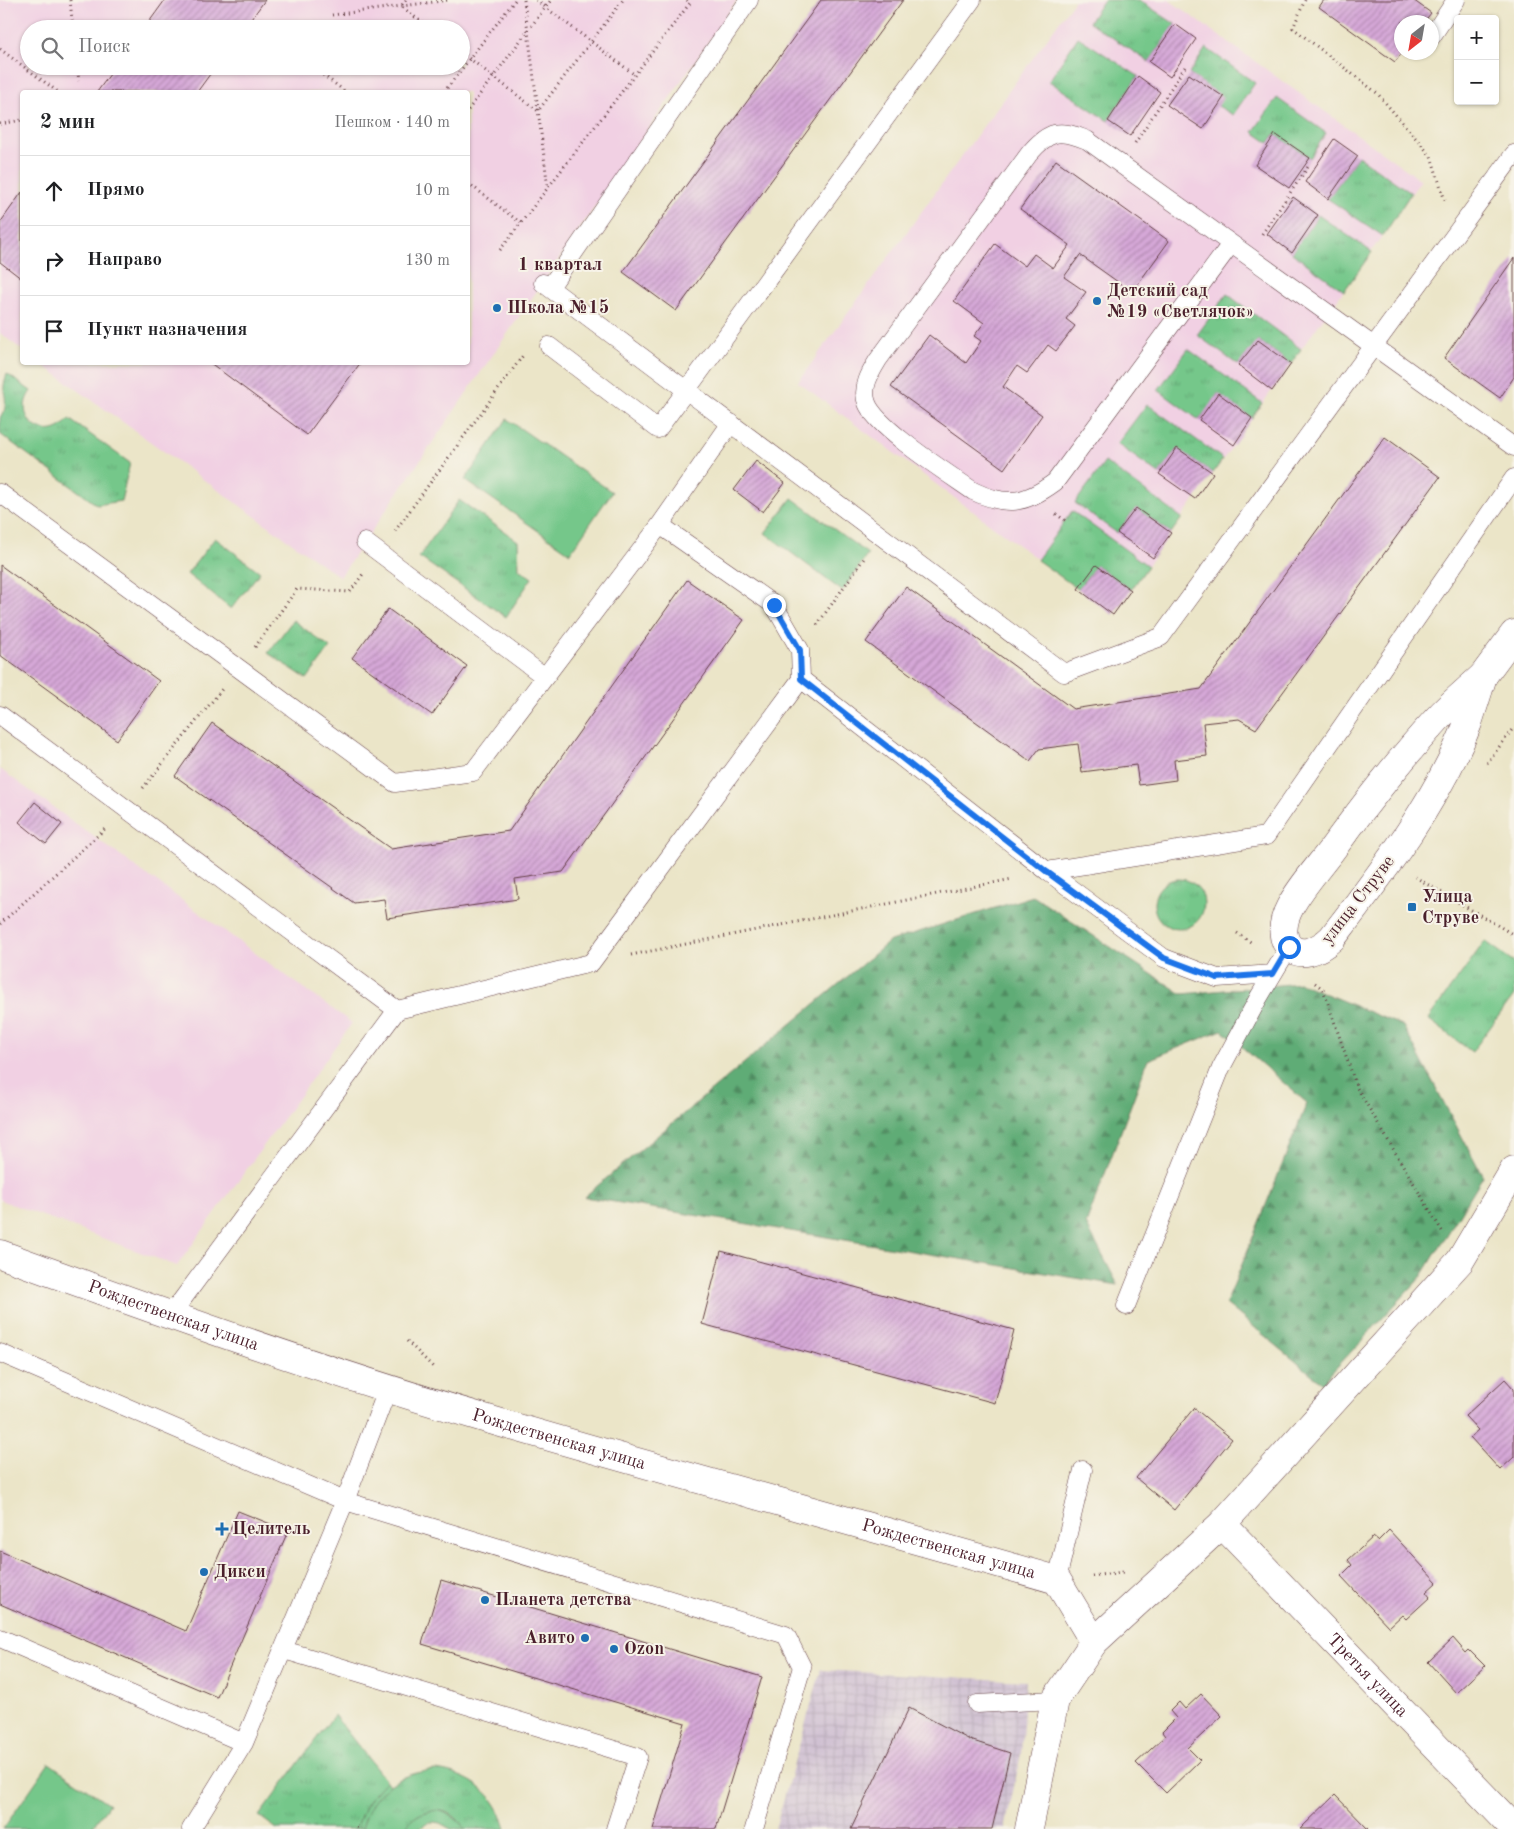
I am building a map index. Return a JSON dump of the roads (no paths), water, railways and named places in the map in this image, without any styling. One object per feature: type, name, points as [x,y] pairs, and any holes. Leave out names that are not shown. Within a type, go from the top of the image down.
[{"type":"street","name":"улица Струве","points":[[1483,676],[1467,725],[1445,771],[1417,822],[1387,864],[1332,938],[1322,948],[1311,953],[1298,953],[1289,947],[1285,938],[1284,927],[1288,912],[1296,899],[1368,800],[1402,758],[1440,717],[1483,676],[1514,634]]},
{"type":"street","points":[[1029,1829],[1055,1700],[1094,1642],[1222,1524],[1460,1262],[1514,1170]]},
{"type":"street","name":"Рождественская улица","points":[[0,1254],[170,1316],[484,1418],[1056,1580],[1094,1642]]},
{"type":"street","name":"Третья улица","points":[[1222,1524],[1514,1828]]},
{"type":"lane","points":[[749,0],[546,285],[1064,673],[1162,637],[1514,154]]},
{"type":"lane","points":[[549,346],[658,429],[972,0]]},
{"type":"lane","points":[[1439,26],[1456,0]]},
{"type":"lane","points":[[1231,244],[1055,482],[1041,492],[1025,499],[1008,502],[988,499],[973,491],[883,426],[866,402],[865,387],[878,360],[1040,140],[1053,132],[1069,133],[1087,140],[1514,447]]},
{"type":"lane","points":[[0,493],[395,783],[473,772],[660,525],[731,422]]},
{"type":"lane","points":[[1047,872],[1266,836],[1514,478]]},
{"type":"lane","points":[[170,1316],[397,1010],[591,963],[801,679],[800,650],[774,605],[660,525]]},
{"type":"lane","points":[[364,542],[545,677]]},
{"type":"lane","points":[[801,679],[1047,872],[1164,958],[1217,978],[1273,974]]},
{"type":"lane","points":[[0,715],[397,1010]]},
{"type":"lane","points":[[1126,1306],[1221,1068],[1289,947]]},
{"type":"lane","points":[[0,1353],[345,1501],[786,1635],[802,1667],[754,1829]]},
{"type":"lane","points":[[191,1829],[244,1743],[345,1501],[388,1388]]},
{"type":"lane","points":[[1056,1580],[1083,1470]]},
{"type":"lane","points":[[0,1638],[244,1743]]},
{"type":"lane","points":[[284,1650],[638,1757],[615,1829]]},
{"type":"lane","points":[[977,1704],[1055,1700]]},
{"type":"place","name":"Детский сад №19 «Светлячок»","points":[[1097,301]]},
{"type":"place","name":"Школа №15","points":[[497,308]]},
{"type":"place","name":"Улица Струве","points":[[1412,907]]},
{"type":"place","name":"Целитель","points":[[222,1529]]},
{"type":"place","name":"Дикси","points":[[204,1572]]},
{"type":"place","name":"Планета детства","points":[[485,1600]]},
{"type":"place","name":"Авито","points":[[585,1638]]},
{"type":"place","name":"Ozon","points":[[614,1649]]},
{"type":"district","name":"1 квартал","points":[[560,265]]}]
